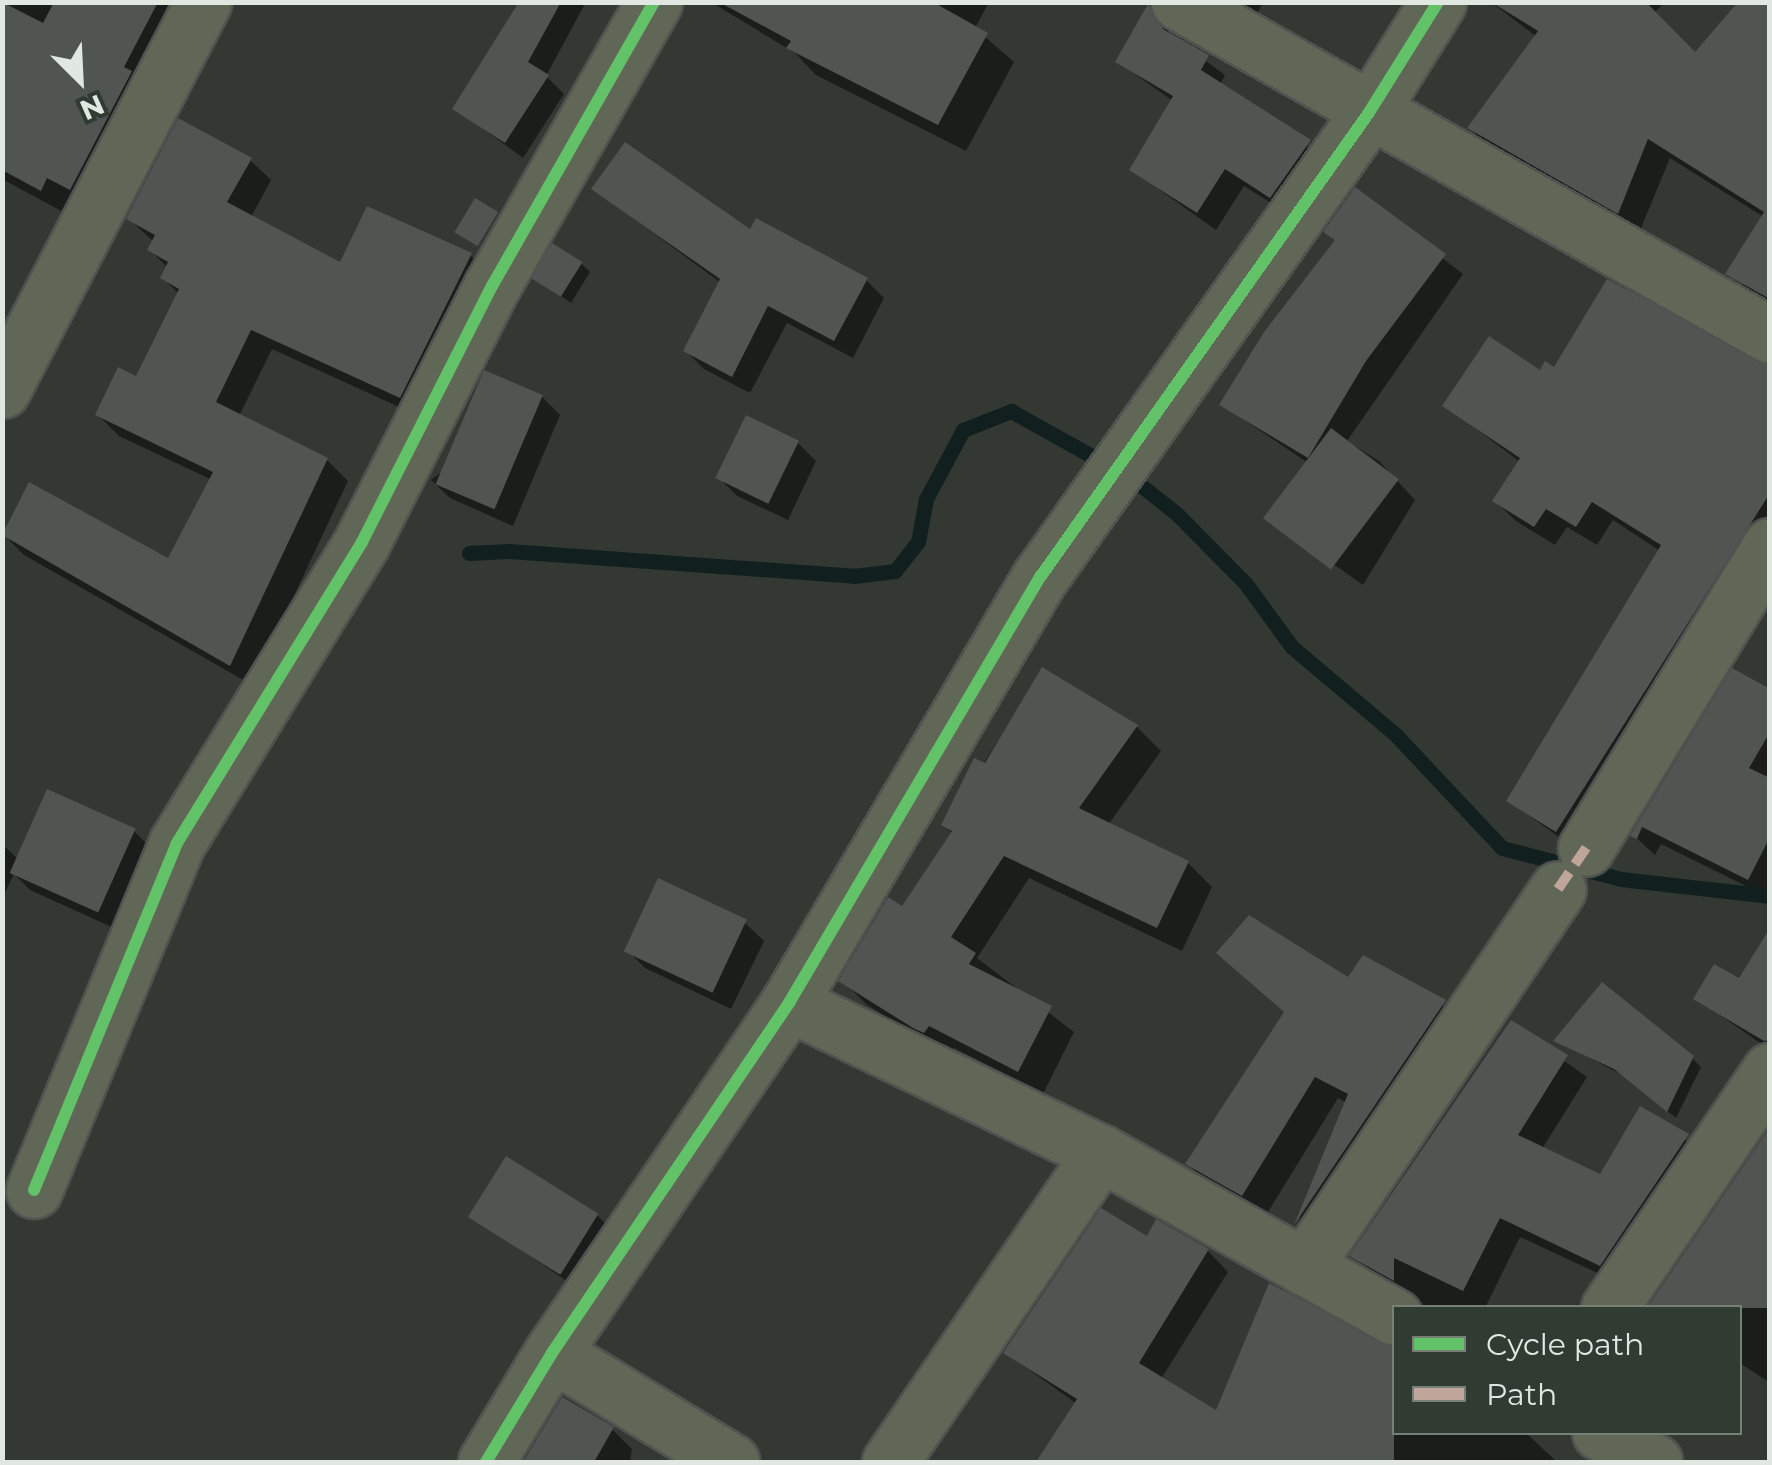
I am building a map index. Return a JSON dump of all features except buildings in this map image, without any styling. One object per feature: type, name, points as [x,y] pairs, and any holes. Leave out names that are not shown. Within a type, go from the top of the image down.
[{"type":"street","points":[[2,390],[203,2]]},
{"type":"street","points":[[34,1190],[178,842],[362,542],[492,286],[654,2]]},
{"type":"street","points":[[1179,2],[1368,114],[1770,335]]},
{"type":"street","points":[[486,1462],[552,1354],[789,1003],[1041,576],[1368,114],[1438,2]]},
{"type":"street","points":[[1304,1267],[1572,868],[1770,546]]},
{"type":"street","points":[[789,1003],[1101,1153],[1392,1316]]},
{"type":"street","points":[[1611,1305],[1770,1071]]},
{"type":"street","points":[[890,1462],[1101,1153]]},
{"type":"street","points":[[552,1354],[730,1462]]},
{"type":"street","points":[[1605,1435],[1654,1462]]},
{"type":"waterway","points":[[469,553],[509,551],[854,576],[895,571],[918,542],[926,499],[963,430],[1011,411],[1133,479],[1177,514],[1246,584],[1292,647],[1395,734],[1502,848],[1621,879],[1770,896]]},
{"type":"marked path","points":[[1558,889],[1586,848]]},
{"type":"cycle path","points":[[34,1190],[177,843],[362,542],[492,286],[654,2]]},
{"type":"cycle path","points":[[486,1462],[552,1353],[789,1003],[1041,576],[1368,114],[1438,2]]}]
